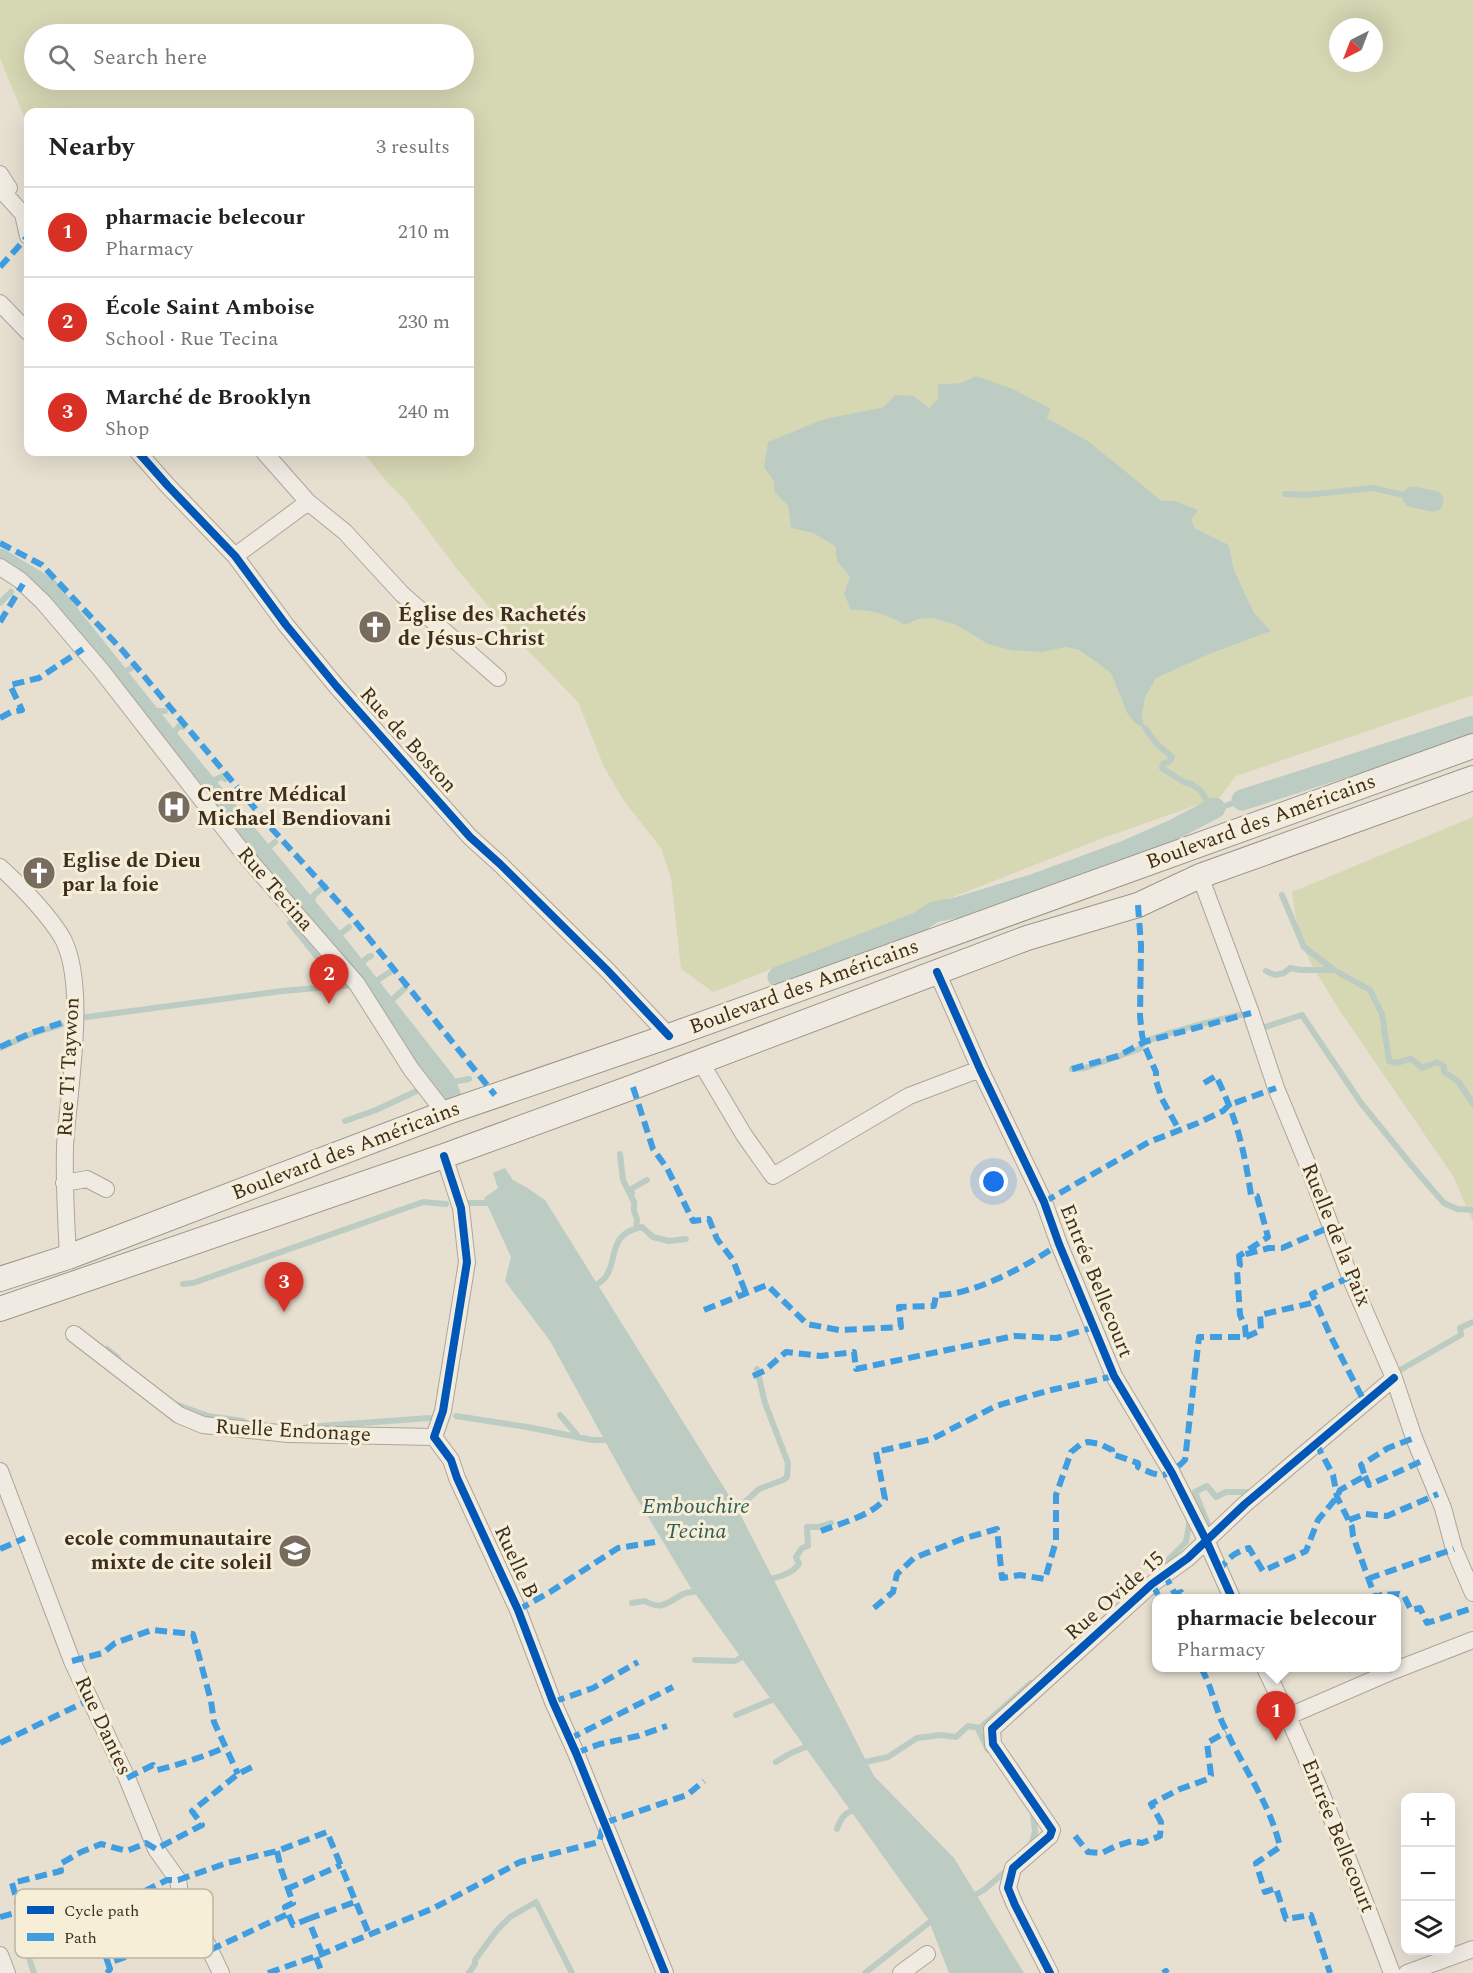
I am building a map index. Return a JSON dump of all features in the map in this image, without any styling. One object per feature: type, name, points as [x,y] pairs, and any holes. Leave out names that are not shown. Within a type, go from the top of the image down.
[{"type":"main road","name":"Boulevard des Américains","points":[[0,1279],[68,1257],[445,1113],[669,1036],[1473,746]]},
{"type":"main road","name":"Boulevard des Américains","points":[[0,1309],[444,1156],[1027,938],[1138,905],[1200,876],[1473,778]]},
{"type":"street","points":[[0,174],[9,188],[4,193],[23,214],[24,218]]},
{"type":"street","points":[[0,303],[24,328]]},
{"type":"street","name":"Rue de Boston","points":[[142,456],[236,556],[286,625],[337,687],[470,837],[607,970],[669,1036]]},
{"type":"street","points":[[268,456],[308,502],[345,532],[402,594],[498,678]]},
{"type":"street","points":[[236,556],[308,502]]},
{"type":"street","name":"Rue Tecina","points":[[0,567],[20,580],[43,602],[98,666],[244,854],[357,984],[411,1069],[445,1113]]},
{"type":"street","name":"Rue Ti Taywon","points":[[0,867],[19,883],[63,939],[71,964],[76,1018],[64,1183],[68,1257]]},
{"type":"street","name":"Ruelle de la Paix","points":[[1200,876],[1276,1088],[1308,1163],[1350,1276],[1394,1378],[1414,1438],[1443,1508],[1454,1549],[1473,1593]]},
{"type":"street","name":"Entrée Bellecourt","points":[[937,972],[980,1069],[1044,1202],[1114,1376],[1172,1473],[1206,1540],[1230,1594]]},
{"type":"street","points":[[700,1061],[744,1135],[773,1176],[909,1096],[980,1069]]},
{"type":"street","points":[[434,1437],[443,1411],[467,1262],[460,1208],[444,1156]]},
{"type":"street","points":[[64,1183],[87,1179],[106,1189]]},
{"type":"street","name":"Ruelle Endonage","points":[[74,1334],[178,1415],[203,1425],[288,1434],[434,1437]]},
{"type":"street","name":"Rue Ovide 15","points":[[1050,1973],[1008,1888],[1013,1868],[1050,1836],[1052,1830],[993,1744],[992,1729],[1152,1584],[1188,1558],[1245,1504],[1394,1378]]},
{"type":"street","name":"Ruelle B","points":[[434,1437],[451,1460],[457,1478],[518,1610],[553,1702],[665,1973]]},
{"type":"street","name":"Rue Dantes","points":[[0,1471],[72,1661],[123,1768],[156,1849],[178,1880],[179,1889]]},
{"type":"street","points":[[1401,1668],[1473,1640]]},
{"type":"street","name":"Entrée Bellecourt","points":[[1267,1672],[1289,1716],[1355,1875],[1392,1973]]},
{"type":"street","points":[[1289,1716],[1390,1672]]},
{"type":"street","points":[[1407,1973],[1473,1949]]},
{"type":"street","points":[[901,1973],[927,1954]]},
{"type":"street","points":[[0,1955],[7,1973]]},
{"type":"street","name":"Rue Dantes","points":[[213,1956],[221,1973]]},
{"type":"green space","points":[[0,0],[1473,0],[1473,695],[1236,776],[1220,797],[1103,838],[713,992],[681,969],[671,878],[661,848],[624,801],[604,767],[578,702],[510,632],[457,569],[406,501],[366,456],[474,456],[474,108],[24,108],[24,116],[0,58]],"holes":[[[961,383],[1051,409],[1047,418],[1088,441],[1162,501],[1176,501],[1198,510],[1191,520],[1195,528],[1229,545],[1234,570],[1254,613],[1271,631],[1212,653],[1156,678],[1145,698],[1142,717],[1145,727],[1127,713],[1111,673],[1079,650],[1066,647],[1043,652],[988,644],[956,625],[932,618],[918,619],[905,625],[879,613],[851,610],[844,594],[851,577],[837,561],[835,546],[813,533],[791,528],[788,506],[775,493],[773,480],[824,419],[884,407],[914,396],[929,408],[938,398],[938,384]]]},
{"type":"green space","points":[[1473,817],[1473,1222],[1453,1176],[1338,1008],[1310,962],[1299,938],[1292,892]]},
{"type":"water","points":[[976,376],[1013,389],[1051,409],[1047,418],[1088,441],[1162,501],[1176,501],[1198,510],[1191,520],[1195,528],[1229,545],[1234,570],[1254,613],[1271,631],[1212,653],[1156,678],[1145,698],[1142,717],[1145,728],[1135,723],[1127,713],[1111,673],[1079,650],[1066,647],[1043,652],[1011,650],[988,644],[956,625],[932,618],[918,619],[905,625],[879,613],[851,610],[844,594],[850,577],[837,561],[835,546],[813,533],[791,528],[788,506],[775,493],[773,480],[764,467],[768,442],[824,419],[884,407],[895,395],[914,396],[929,408],[938,398],[938,384],[961,383]]},
{"type":"water","name":"Embouchire Tecina","points":[[505,1168],[513,1180],[545,1200],[738,1510],[874,1776],[954,1858],[1024,1973],[949,1973],[928,1919],[689,1585],[633,1492],[550,1341],[505,1281],[511,1257],[484,1198],[498,1188],[493,1173]]},
{"type":"waterway","points":[[1285,494],[1306,495],[1372,488],[1413,497]]},
{"type":"waterway","points":[[1413,497],[1433,501]]},
{"type":"waterway","points":[[0,559],[48,588],[328,933],[445,1082],[450,1094]]},
{"type":"waterway","points":[[0,603],[11,592]]},
{"type":"waterway","points":[[120,680],[123,673],[133,667]]},
{"type":"waterway","points":[[152,720],[157,711],[165,711]]},
{"type":"waterway","points":[[174,746],[173,734],[179,726],[183,727]]},
{"type":"waterway","points":[[1242,800],[1473,726]]},
{"type":"waterway","points":[[1145,728],[1156,743],[1172,757],[1170,761],[1163,764],[1162,768],[1200,790],[1211,806],[1222,807],[1242,800],[1247,805]]},
{"type":"waterway","points":[[212,792],[213,781],[223,776],[225,779]]},
{"type":"waterway","points":[[778,977],[919,922],[934,912],[956,908],[1032,885],[1125,851],[1215,808]]},
{"type":"waterway","points":[[267,859],[268,848],[275,842]]},
{"type":"waterway","points":[[309,910],[314,895],[325,886]]},
{"type":"waterway","points":[[1282,895],[1304,947],[1334,970],[1370,990],[1382,1014],[1389,1061],[1395,1063],[1411,1059],[1422,1068],[1437,1062],[1444,1066],[1444,1072],[1458,1081],[1473,1104]]},
{"type":"waterway","points":[[290,923],[330,973]]},
{"type":"waterway","points":[[342,950],[342,940],[339,935],[349,927]]},
{"type":"waterway","points":[[360,972],[363,962],[371,956]]},
{"type":"waterway","points":[[1266,971],[1275,975],[1284,973],[1290,968],[1334,970]]},
{"type":"waterway","points":[[373,989],[376,981],[390,972]]},
{"type":"waterway","points":[[79,1018],[282,991],[353,985]]},
{"type":"waterway","points":[[389,1009],[392,1000],[405,988]]},
{"type":"waterway","points":[[365,990],[379,996]]},
{"type":"waterway","points":[[1072,1069],[1085,1068],[1139,1049],[1145,1042],[1164,1035],[1248,1014]]},
{"type":"waterway","points":[[1259,1029],[1302,1015],[1361,1103],[1444,1203],[1457,1209],[1473,1210]]},
{"type":"waterway","points":[[0,1048],[31,1034],[61,1025]]},
{"type":"waterway","points":[[432,1086],[469,1079]]},
{"type":"waterway","points":[[345,1121],[376,1110],[419,1090]]},
{"type":"waterway","points":[[620,1154],[623,1180],[634,1202],[636,1228]]},
{"type":"waterway","points":[[632,1193],[631,1189],[647,1180]]},
{"type":"waterway","points":[[183,1284],[193,1283],[423,1202],[446,1204]]},
{"type":"waterway","points":[[467,1203],[491,1203]]},
{"type":"waterway","points":[[592,1287],[602,1281],[608,1273],[616,1246],[629,1231],[642,1227],[653,1237],[669,1241],[686,1239]]},
{"type":"waterway","points":[[1395,1373],[1461,1335],[1460,1328],[1473,1322]]},
{"type":"waterway","points":[[107,1349],[118,1358]]},
{"type":"waterway","points":[[734,1514],[743,1511],[746,1501],[759,1489],[787,1477],[788,1463],[765,1403],[757,1369]]},
{"type":"waterway","points":[[175,1404],[208,1416],[243,1421]]},
{"type":"waterway","points":[[560,1415],[577,1435]]},
{"type":"waterway","points":[[456,1416],[592,1440],[609,1440]]},
{"type":"waterway","points":[[307,1427],[430,1418]]},
{"type":"waterway","points":[[1209,1533],[1209,1527],[1195,1492],[1207,1486],[1216,1497],[1226,1492],[1252,1492]]},
{"type":"waterway","points":[[1157,1571],[1186,1542],[1190,1519]]},
{"type":"waterway","points":[[767,1580],[789,1573],[799,1564],[796,1557],[802,1548],[808,1546],[807,1527],[818,1527],[831,1523]]},
{"type":"waterway","points":[[632,1603],[645,1601],[661,1605],[685,1593],[698,1591],[700,1593]]},
{"type":"waterway","points":[[695,1660],[735,1661],[749,1653]]},
{"type":"waterway","points":[[988,1750],[979,1731],[980,1728],[1031,1683]]},
{"type":"waterway","points":[[736,1715],[779,1697]]},
{"type":"waterway","points":[[861,1763],[888,1757],[917,1738],[941,1735],[956,1737],[968,1726],[980,1728]]},
{"type":"waterway","points":[[776,1762],[813,1744]]},
{"type":"waterway","points":[[837,1829],[845,1815],[859,1809]]},
{"type":"waterway","points":[[1031,1845],[1035,1832],[1033,1814]]},
{"type":"waterway","points":[[971,1896],[981,1892],[1008,1870]]},
{"type":"waterway","points":[[469,1973],[475,1960],[497,1930],[510,1917],[536,1902],[572,1973]]},
{"type":"waterway","points":[[865,1973],[935,1918]]},
{"type":"waterway","points":[[29,1958],[34,1973]]},
{"type":"marked path","points":[[0,267],[24,240]]},
{"type":"marked path","points":[[0,543],[42,565],[123,651],[273,830],[351,916],[495,1095]]},
{"type":"marked path","points":[[0,622],[23,584]]},
{"type":"marked path","points":[[0,718],[11,712],[22,710],[10,685],[39,678],[83,649]]},
{"type":"marked path","points":[[1138,905],[1142,1035],[1156,1072],[1156,1081],[1162,1099],[1179,1130]]},
{"type":"marked path","points":[[1072,1069],[1118,1056],[1144,1042],[1251,1013]]},
{"type":"marked path","points":[[0,1047],[31,1033],[76,1018]]},
{"type":"marked path","points":[[1204,1083],[1216,1076],[1229,1106],[1239,1134],[1251,1195],[1257,1196],[1268,1237],[1239,1256]]},
{"type":"marked path","points":[[633,1087],[653,1149],[667,1168],[693,1221],[709,1219],[717,1239],[733,1260],[745,1291],[736,1294]]},
{"type":"marked path","points":[[1044,1202],[1149,1142],[1198,1123],[1223,1111],[1229,1105],[1276,1088]]},
{"type":"marked path","points":[[1246,1337],[1245,1326],[1240,1315],[1237,1270],[1240,1265],[1239,1256],[1269,1248],[1282,1248],[1330,1227]]},
{"type":"marked path","points":[[704,1310],[767,1285],[807,1324],[839,1330],[901,1327],[899,1307],[934,1306],[936,1295],[966,1290],[1000,1278],[1059,1244]]},
{"type":"marked path","points":[[1350,1277],[1312,1294],[1365,1403]]},
{"type":"marked path","points":[[874,1608],[893,1592],[897,1574],[914,1558],[962,1539],[997,1529],[1002,1578],[1020,1575],[1045,1579],[1056,1541],[1056,1495],[1071,1452],[1081,1444],[1088,1442],[1100,1444],[1112,1450],[1112,1454],[1138,1463],[1138,1467],[1158,1475],[1173,1471],[1185,1460],[1199,1337],[1246,1337],[1261,1330],[1260,1315],[1316,1302]]},
{"type":"marked path","points":[[753,1376],[764,1371],[786,1352],[821,1356],[854,1352],[856,1369],[1014,1336],[1057,1338],[1094,1327]]},
{"type":"marked path","points":[[821,1531],[864,1515],[885,1499],[876,1452],[932,1439],[996,1406],[1047,1391],[1114,1376]]},
{"type":"marked path","points":[[1219,1572],[1231,1557],[1249,1548],[1263,1571],[1306,1551],[1318,1520],[1340,1490],[1365,1476],[1361,1465],[1388,1448],[1414,1438]]},
{"type":"marked path","points":[[1316,1443],[1333,1475],[1337,1497],[1352,1527],[1353,1536],[1374,1594]]},
{"type":"marked path","points":[[1365,1476],[1369,1485],[1424,1460]]},
{"type":"marked path","points":[[1349,1520],[1365,1514],[1387,1516],[1438,1494]]},
{"type":"marked path","points":[[0,1549],[25,1538]]},
{"type":"marked path","points":[[518,1610],[618,1548],[655,1542]]},
{"type":"marked path","points":[[1370,1580],[1370,1578],[1454,1549]]},
{"type":"marked path","points":[[1162,1576],[1167,1579],[1175,1594]]},
{"type":"marked path","points":[[1152,1584],[1158,1594]]},
{"type":"marked path","points":[[1175,1594],[1181,1592],[1182,1594]]},
{"type":"marked path","points":[[1401,1595],[1404,1596],[1411,1610],[1420,1608],[1427,1623],[1473,1608]]},
{"type":"marked path","points":[[72,1661],[103,1653],[115,1643],[152,1630],[193,1634],[211,1701],[214,1722],[238,1774]]},
{"type":"marked path","points":[[553,1702],[593,1688],[638,1662]]},
{"type":"marked path","points":[[1203,1672],[1232,1743],[1276,1831],[1280,1847],[1256,1863],[1265,1892],[1276,1888],[1286,1919],[1311,1915],[1330,1973]]},
{"type":"marked path","points":[[569,1739],[673,1687]]},
{"type":"marked path","points":[[0,1743],[91,1699]]},
{"type":"marked path","points":[[576,1753],[600,1744],[638,1736],[667,1726]]},
{"type":"marked path","points":[[1075,1836],[1088,1852],[1102,1853],[1132,1841],[1142,1843],[1160,1836],[1161,1822],[1151,1804],[1180,1789],[1208,1779],[1211,1775],[1207,1743],[1226,1732]]},
{"type":"marked path","points":[[127,1778],[153,1765],[157,1770],[226,1747]]},
{"type":"marked path","points":[[15,1894],[12,1883],[61,1871],[60,1864],[101,1844],[127,1851],[146,1843],[156,1849],[202,1825],[192,1811],[238,1774],[254,1766]]},
{"type":"marked path","points":[[268,1973],[322,1954],[434,1908],[520,1862],[599,1842],[604,1823],[687,1795],[704,1781]]},
{"type":"marked path","points":[[149,1889],[167,1880],[178,1880],[227,1863],[277,1851],[327,1832],[369,1934]]},
{"type":"marked path","points":[[277,1851],[293,1903],[285,1907],[293,1925],[308,1919],[322,1954],[316,1957],[322,1973]]},
{"type":"marked path","points":[[287,1889],[341,1865]]},
{"type":"marked path","points":[[308,1919],[355,1902]]},
{"type":"marked path","points":[[0,1917],[15,1913]]},
{"type":"marked path","points":[[213,1949],[288,1914]]},
{"type":"marked path","points":[[106,1958],[108,1963]]},
{"type":"marked path","points":[[107,1973],[110,1969],[108,1963],[122,1958]]},
{"type":"marked path","points":[[1163,1973],[1166,1971],[1167,1973]]},
{"type":"cycle path","points":[[142,456],[235,556],[286,625],[337,687],[470,837],[607,970],[669,1036]]},
{"type":"cycle path","points":[[937,972],[980,1069],[1044,1202],[1114,1376],[1172,1473],[1230,1594]]},
{"type":"cycle path","points":[[444,1156],[461,1208],[467,1262],[443,1411],[434,1437],[451,1460],[457,1478],[518,1610],[553,1702],[665,1973]]},
{"type":"cycle path","points":[[1050,1973],[1008,1888],[1013,1868],[1050,1836],[1052,1830],[993,1744],[992,1729],[1152,1584],[1188,1558],[1245,1504],[1394,1378]]},
{"type":"place","name":"Église des Rachetés de Jésus-Christ","points":[[375,627]]},
{"type":"place","name":"Centre Médical Michael Bendiovani","points":[[174,807]]},
{"type":"place","name":"Eglise de Dieu par la foie","points":[[39,873]]},
{"type":"place","name":"École Saint Amboise","points":[[329,1004]]},
{"type":"place","name":"Marché de Brooklyn","points":[[284,1312]]},
{"type":"place","name":"ecole communautaire mixte de cite soleil","points":[[295,1551]]},
{"type":"place","name":"pharmacie belecour","points":[[1276,1741]]}]
